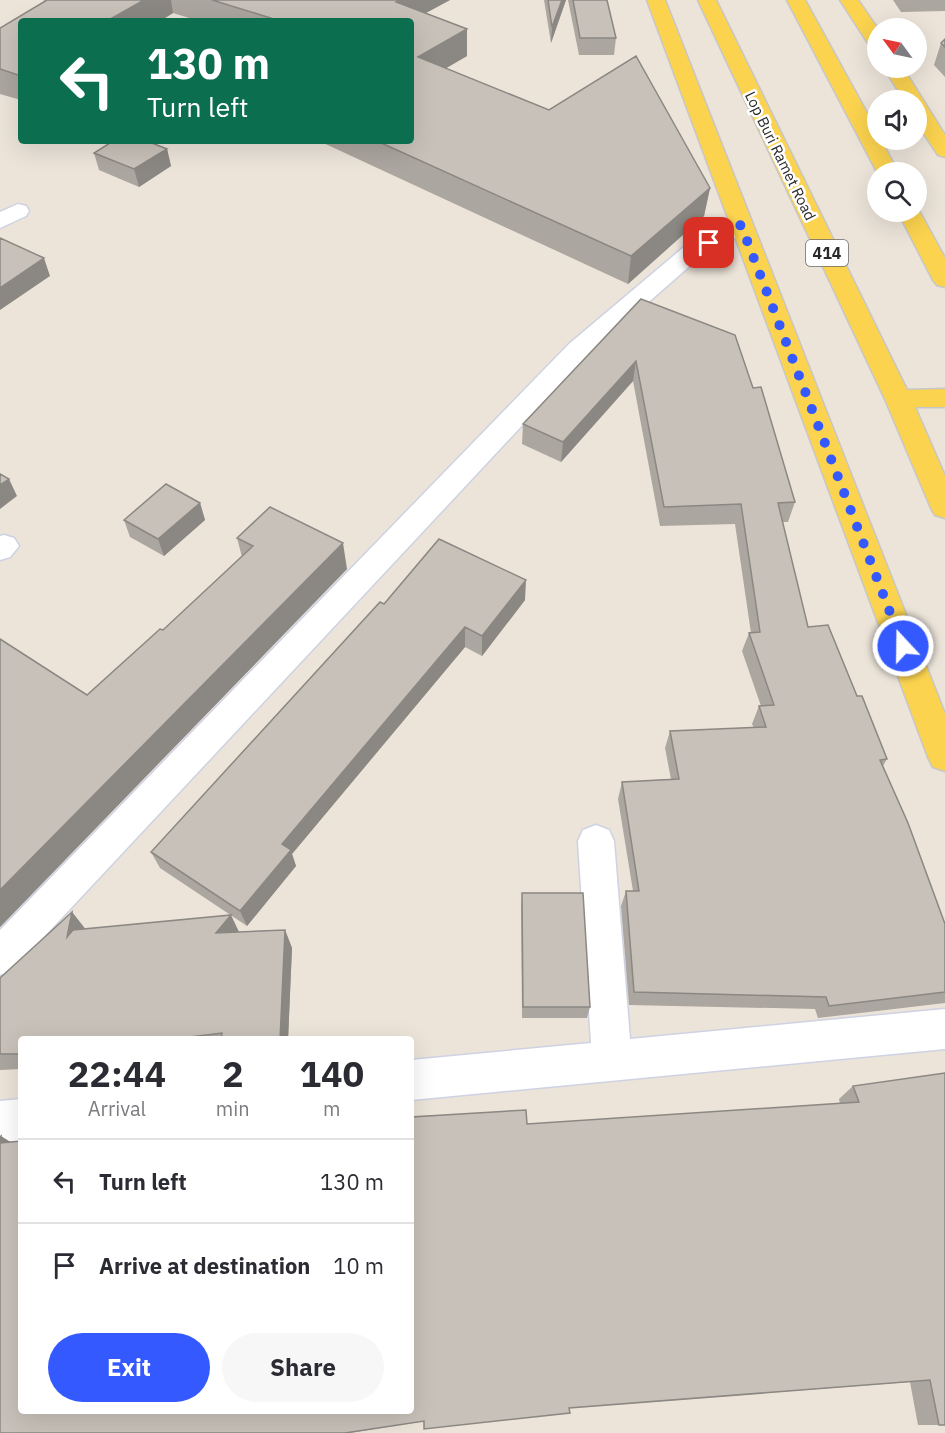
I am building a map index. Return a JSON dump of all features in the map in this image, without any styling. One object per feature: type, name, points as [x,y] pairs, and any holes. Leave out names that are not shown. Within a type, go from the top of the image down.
[{"type":"main road","points":[[656,0],[945,757]]},
{"type":"main road","points":[[694,0],[732,57]]},
{"type":"main road","name":"Lop Buri Ramet Road","points":[[707,0],[732,57],[898,399],[945,508]]},
{"type":"main road","points":[[796,0],[883,162]]},
{"type":"main road","points":[[849,0],[867,27]]},
{"type":"main road","points":[[927,122],[945,151]]},
{"type":"main road","points":[[914,222],[945,280]]},
{"type":"main road","points":[[898,399],[945,398]]},
{"type":"street","points":[[0,957],[578,350],[692,252],[741,225]]},
{"type":"street","points":[[596,841],[612,1060]]},
{"type":"street","points":[[414,1080],[945,1029]]},
{"type":"street","points":[[0,1122],[18,1120]]},
{"type":"building","points":[[47,0],[144,0],[112,18],[18,18],[18,75],[0,69],[0,28]]},
{"type":"building","points":[[212,0],[400,0],[396,2],[467,29],[418,57],[549,110],[636,56],[710,188],[631,256],[384,144],[414,144],[414,18],[271,18]]},
{"type":"building","points":[[548,0],[562,0],[552,27]]},
{"type":"building","points":[[573,0],[607,0],[616,38],[580,38]]},
{"type":"building","points":[[108,144],[154,144],[167,149],[134,169],[94,153]]},
{"type":"building","points":[[0,238],[44,258],[0,288]]},
{"type":"building","points":[[641,299],[735,335],[753,388],[761,387],[795,502],[778,503],[808,627],[828,625],[857,696],[862,696],[887,759],[880,760],[908,823],[945,924],[945,992],[829,1006],[826,997],[634,992],[626,891],[639,891],[622,782],[679,779],[670,731],[766,727],[759,706],[774,705],[749,633],[760,632],[741,504],[664,507],[636,361],[563,442],[523,424]]},
{"type":"building","points":[[0,474],[9,479],[0,485]]},
{"type":"building","points":[[166,484],[200,503],[158,539],[124,520]]},
{"type":"building","points":[[270,507],[343,543],[0,890],[0,639],[87,695],[160,629],[163,630],[253,546],[237,538]]},
{"type":"building","points":[[439,539],[526,580],[482,636],[465,627],[282,844],[291,850],[240,911],[151,852],[380,602],[384,604]]},
{"type":"building","points":[[522,893],[583,893],[590,1007],[523,1007]]},
{"type":"building","points":[[72,912],[67,937],[73,930],[231,915],[216,933],[285,930],[280,1036],[222,1036],[222,1033],[198,1036],[18,1036],[18,1054],[0,1054],[0,978]]},
{"type":"building","points":[[945,1073],[945,1425],[939,1425],[930,1380],[569,1408],[570,1413],[424,1429],[424,1421],[345,1433],[0,1433],[0,1143],[18,1141],[18,1414],[414,1414],[414,1117],[526,1110],[527,1124],[859,1102],[853,1086]]},
{"type":"route","points":[[709,243],[741,225],[903,646]]}]
